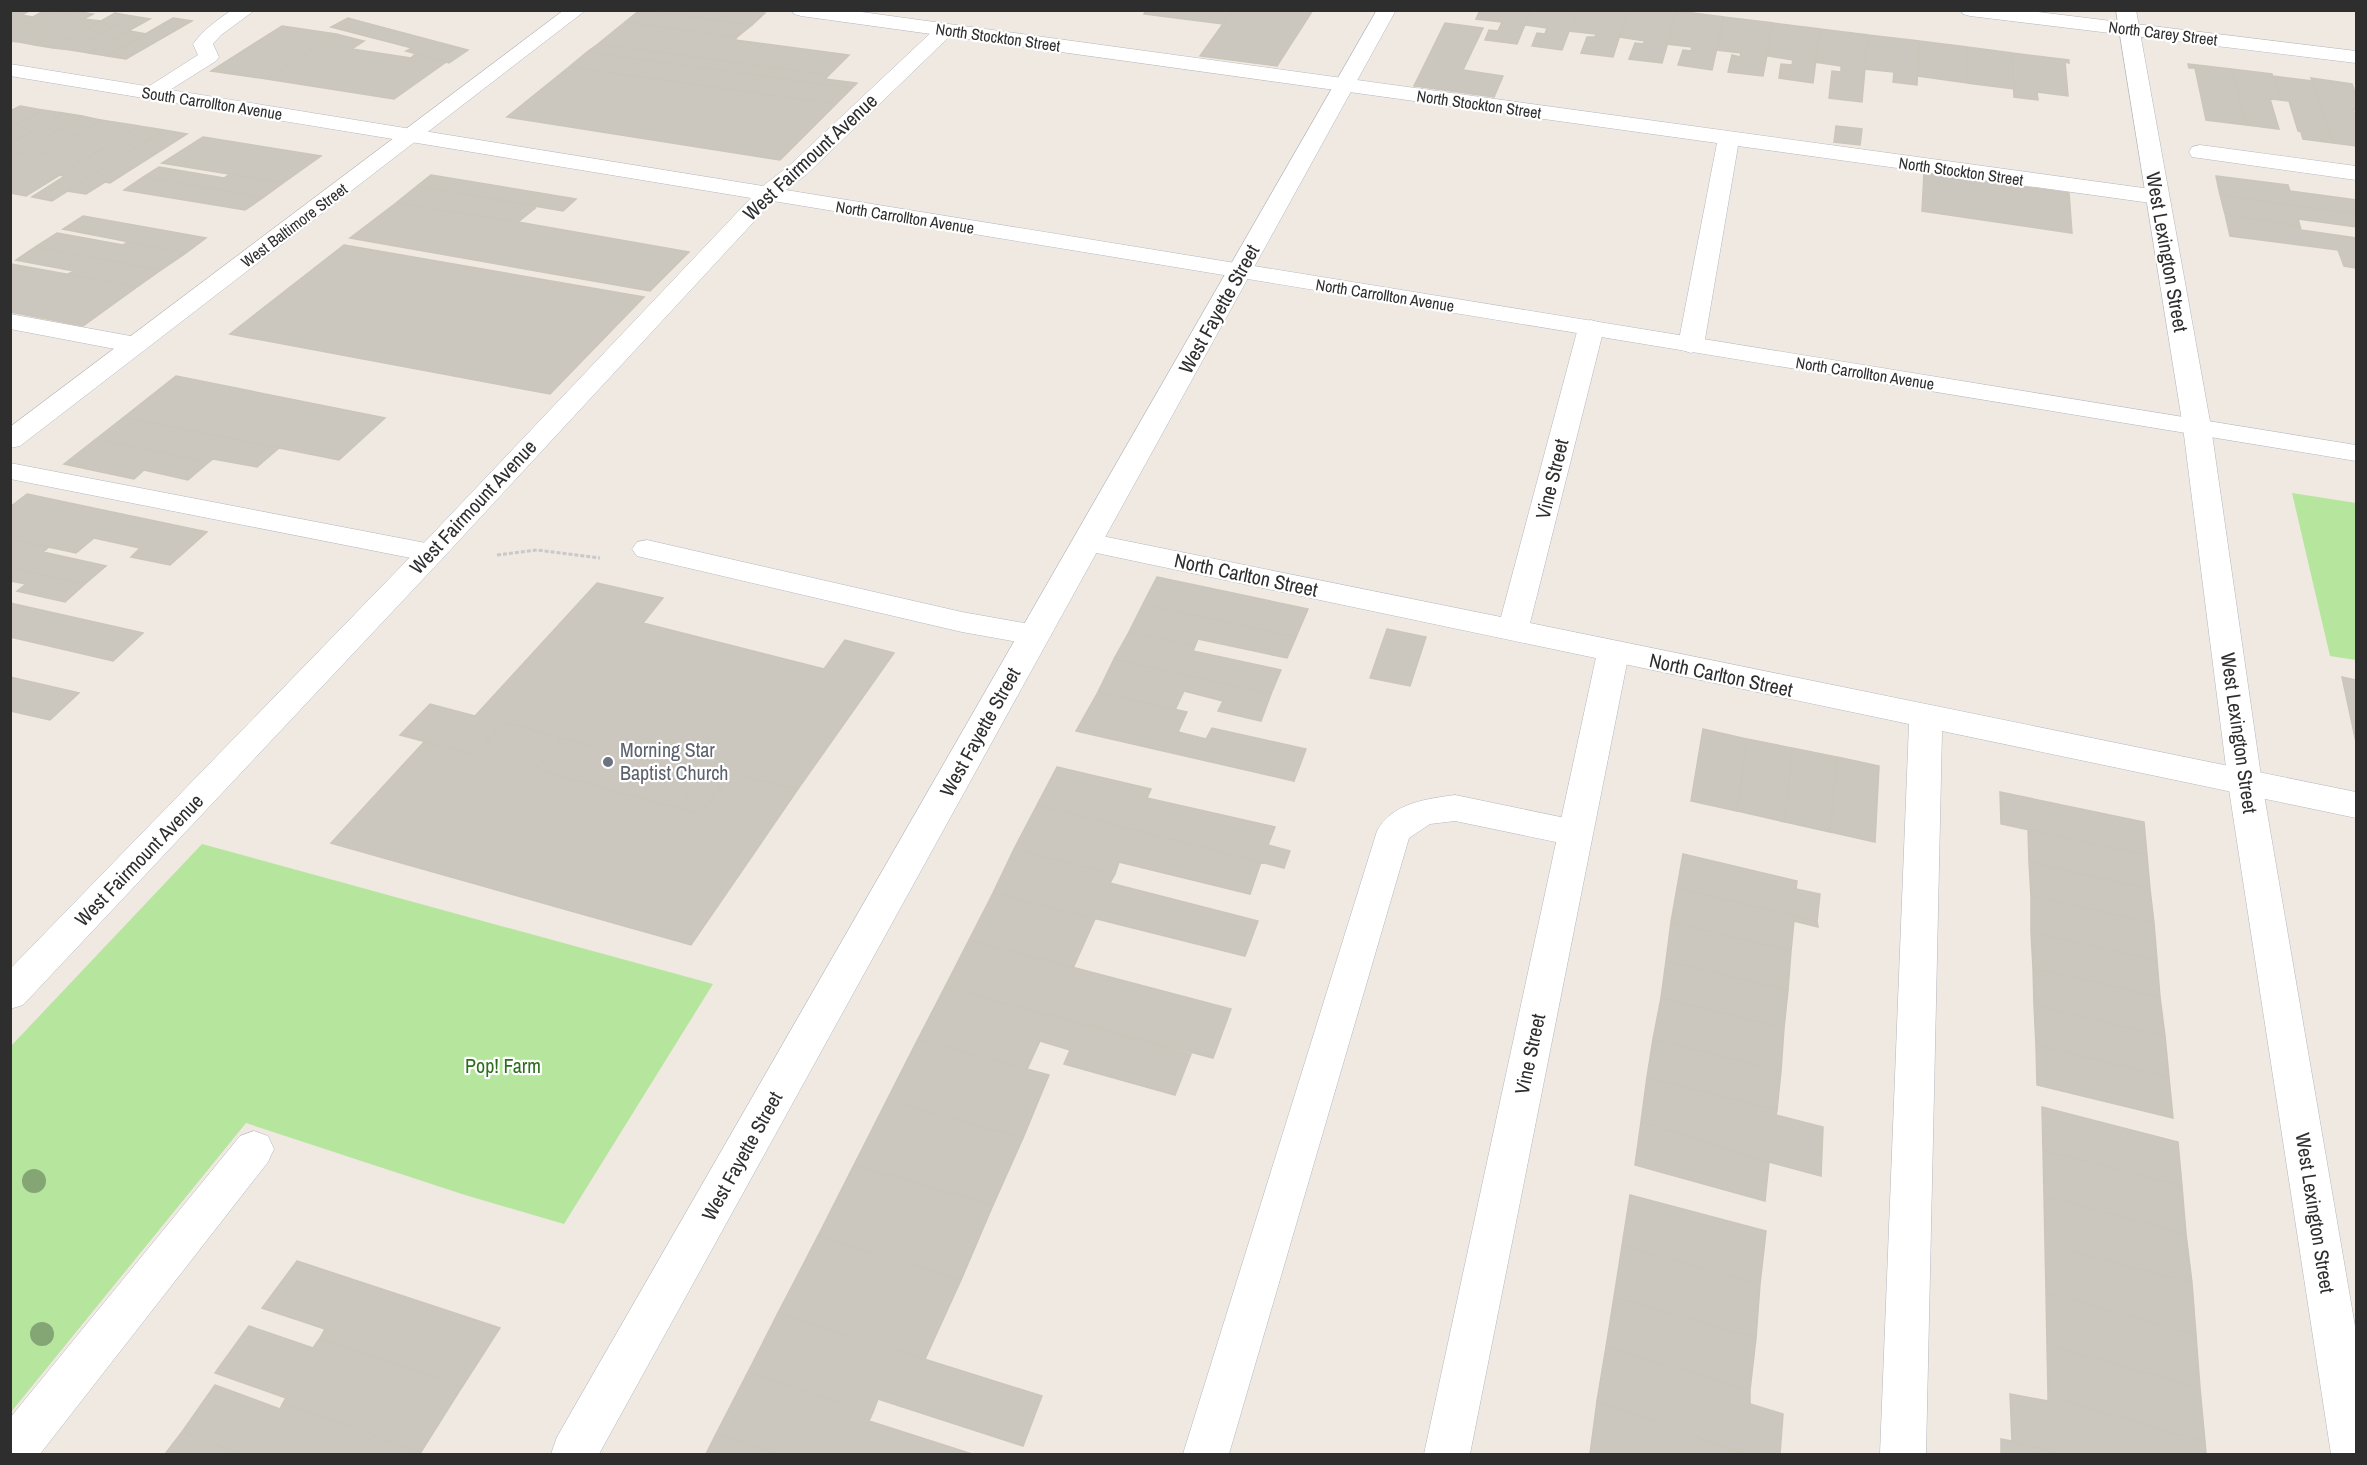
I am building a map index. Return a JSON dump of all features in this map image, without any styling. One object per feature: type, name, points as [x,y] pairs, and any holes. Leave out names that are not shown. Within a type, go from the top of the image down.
[{"type":"street","points":[[150,94],[209,57],[203,44],[214,31],[246,10]]},
{"type":"street","name":"West Baltimore Street","points":[[10,440],[578,10]]},
{"type":"street","name":"North Stockton Street","points":[[801,10],[1728,140],[2158,197]]},
{"type":"street","name":"West Fayette Street","points":[[573,1455],[1387,10]]},
{"type":"street","name":"North Carey Street","points":[[1970,10],[2128,20],[2356,57]]},
{"type":"street","name":"West Lexington Street","points":[[2128,20],[2197,427],[2245,783],[2354,1455]]},
{"type":"street","name":"West Fairmount Avenue","points":[[10,994],[423,562],[766,195],[799,169],[945,30]]},
{"type":"street","name":"South Carrollton Avenue","points":[[10,70],[414,135]]},
{"type":"street","name":"North Carrollton Avenue","points":[[414,135],[766,195],[2356,453]]},
{"type":"street","points":[[1691,345],[1728,140]]},
{"type":"street","points":[[2200,152],[2356,173]]},
{"type":"street","points":[[10,321],[136,345]]},
{"type":"street","name":"Vine Street","points":[[1513,629],[1591,328]]},
{"type":"street","points":[[10,471],[423,562]]},
{"type":"street","name":"North Carlton Street","points":[[1087,542],[1513,629],[1613,653],[1926,718],[2356,805]]},
{"type":"street","points":[[647,549],[962,622],[1035,635]]},
{"type":"street","name":"Vine Street","points":[[1447,1455],[1613,653]]},
{"type":"street","points":[[1903,1455],[1926,718]]},
{"type":"street","points":[[1206,1455],[1394,831],[1422,812],[1455,808],[1575,833]]},
{"type":"street","points":[[10,1455],[254,1149]]},
{"type":"path","points":[[423,562],[537,550],[600,558],[647,549]]},
{"type":"green space","points":[[2292,493],[2356,503],[2356,660],[2330,656]]},
{"type":"green space","name":"Pop! Farm","points":[[202,844],[713,984],[564,1224],[465,1195],[246,1123],[11,1412],[11,1046]]},
{"type":"building","points":[[10,10],[31,10],[10,21]]},
{"type":"building","points":[[45,10],[55,10],[10,34],[10,21],[22,15],[33,17]]},
{"type":"building","points":[[55,10],[76,11],[18,42],[10,41],[10,34]]},
{"type":"building","points":[[640,10],[752,25],[737,37],[625,22]]},
{"type":"building","points":[[642,10],[748,10],[765,13],[752,25]]},
{"type":"building","points":[[1147,10],[1233,10],[1223,24],[1144,14]]},
{"type":"building","points":[[1233,10],[1313,10],[1277,66],[1200,56]]},
{"type":"building","points":[[1480,10],[1531,10],[1517,44],[1485,40],[1489,30],[1498,31],[1502,22],[1476,19]]},
{"type":"building","points":[[1531,10],[1577,10],[1562,50],[1532,46],[1537,33],[1545,34],[1547,28],[1525,25]]},
{"type":"building","points":[[1577,10],[1628,10],[1613,57],[1581,53],[1587,37],[1595,37],[1596,34],[1569,31]]},
{"type":"building","points":[[1628,10],[1677,11],[1662,63],[1629,59],[1635,43],[1643,44],[1645,41],[1619,37]]},
{"type":"building","points":[[76,11],[93,14],[35,45],[18,42]]},
{"type":"building","points":[[1677,11],[1724,17],[1712,70],[1678,65],[1683,50],[1691,51],[1692,47],[1667,44]]},
{"type":"building","points":[[115,13],[132,16],[71,50],[53,48]]},
{"type":"building","points":[[132,16],[150,19],[89,53],[71,50]]},
{"type":"building","points":[[1724,17],[1773,23],[1763,76],[1728,72],[1732,55],[1740,57],[1741,53],[1717,50]]},
{"type":"building","points":[[173,18],[192,21],[126,59],[107,56]]},
{"type":"building","points":[[348,18],[468,50],[449,63],[406,51],[412,48],[331,27]]},
{"type":"building","points":[[84,19],[101,21],[53,48],[35,45]]},
{"type":"building","points":[[625,22],[849,55],[829,75],[598,44]]},
{"type":"building","points":[[1445,23],[1483,28],[1463,70],[1503,76],[1494,97],[1414,86]]},
{"type":"building","points":[[1773,23],[1820,29],[1813,83],[1779,78],[1781,64],[1792,65],[1793,60],[1768,56]]},
{"type":"building","points":[[282,26],[336,34],[267,79],[211,71]]},
{"type":"building","points":[[1820,29],[1868,35],[1862,102],[1829,98],[1832,71],[1841,72],[1841,66],[1815,62]]},
{"type":"building","points":[[130,31],[147,34],[107,56],[89,53]]},
{"type":"building","points":[[336,34],[364,41],[352,49],[411,58],[415,54],[446,62],[394,99],[267,79]]},
{"type":"building","points":[[1868,35],[1919,41],[1917,85],[1893,82],[1894,72],[1865,69]]},
{"type":"building","points":[[1919,41],[1967,47],[1967,83],[1918,76]]},
{"type":"building","points":[[598,44],[829,75],[825,79],[857,83],[852,88],[587,52]]},
{"type":"building","points":[[1967,47],[2012,53],[2014,89],[1967,83]]},
{"type":"building","points":[[587,52],[852,88],[836,104],[569,67]]},
{"type":"building","points":[[2012,53],[2069,60],[2069,63],[2065,62],[2068,96],[2037,92],[2038,100],[2014,97]]},
{"type":"building","points":[[2188,64],[2231,69],[2247,125],[2206,120],[2195,68],[2189,68]]},
{"type":"building","points":[[569,67],[836,104],[780,160],[507,117]]},
{"type":"building","points":[[2231,69],[2272,74],[2280,100],[2270,99],[2279,129],[2247,125]]},
{"type":"building","points":[[2273,76],[2312,81],[2334,143],[2303,139],[2301,132],[2298,131],[2289,101],[2280,100]]},
{"type":"building","points":[[2311,78],[2352,84],[2356,95],[2356,110],[2353,109],[2356,119],[2356,146],[2334,143]]},
{"type":"building","points":[[20,106],[43,110],[10,128],[10,111]]},
{"type":"building","points":[[43,110],[63,113],[10,144],[10,128]]},
{"type":"building","points":[[63,113],[82,116],[10,159],[10,144]]},
{"type":"building","points":[[82,116],[101,120],[10,174],[10,159]]},
{"type":"building","points":[[101,120],[139,126],[26,196],[10,193],[10,174]]},
{"type":"building","points":[[139,126],[164,130],[52,201],[32,197],[65,176],[59,175]]},
{"type":"building","points":[[1836,126],[1862,129],[1860,145],[1834,142]]},
{"type":"building","points":[[164,130],[187,134],[110,183],[105,182],[86,194],[67,191]]},
{"type":"building","points":[[203,137],[321,156],[283,183],[162,163]]},
{"type":"building","points":[[159,167],[224,178],[230,174],[283,183],[264,197],[143,177]]},
{"type":"building","points":[[1924,173],[2069,193],[2072,233],[1922,211]]},
{"type":"building","points":[[431,175],[576,199],[563,211],[417,186]]},
{"type":"building","points":[[2216,176],[2288,185],[2290,191],[2356,200],[2356,214],[2220,195]]},
{"type":"building","points":[[143,177],[264,197],[245,210],[124,190]]},
{"type":"building","points":[[417,186],[538,206],[518,222],[396,203]]},
{"type":"building","points":[[2220,195],[2356,214],[2356,227],[2298,219],[2300,226],[2225,214]]},
{"type":"building","points":[[396,203],[689,252],[650,291],[350,238]]},
{"type":"building","points":[[2225,214],[2300,226],[2301,230],[2356,238],[2356,268],[2344,266],[2338,250],[2230,236]]},
{"type":"building","points":[[83,216],[206,238],[186,253],[63,229]]},
{"type":"building","points":[[57,233],[123,245],[127,242],[186,253],[161,270],[35,247]]},
{"type":"building","points":[[344,245],[644,297],[550,394],[230,334]]},
{"type":"building","points":[[35,247],[161,270],[137,287],[68,274],[74,271],[16,260]]},
{"type":"building","points":[[10,264],[137,287],[83,326],[10,312]]},
{"type":"building","points":[[176,376],[385,418],[339,460],[124,417]]},
{"type":"building","points":[[124,417],[279,448],[257,467],[213,459],[209,462],[96,439]]},
{"type":"building","points":[[96,439],[209,462],[188,480],[144,470],[134,479],[64,464]]},
{"type":"building","points":[[27,494],[207,532],[170,565],[131,557],[140,548],[94,538],[76,553],[10,539],[10,507]]},
{"type":"building","points":[[10,539],[49,547],[43,552],[106,566],[85,584],[10,568]]},
{"type":"building","points":[[10,568],[85,584],[65,602],[17,591],[26,584],[10,581]]},
{"type":"building","points":[[1157,577],[1308,609],[1296,637],[1143,604]]},
{"type":"building","points":[[597,583],[663,598],[643,623],[824,669],[845,640],[894,653],[798,789],[730,774],[700,814],[677,808],[702,776],[503,722],[476,755],[400,735],[430,704],[475,716]]},
{"type":"building","points":[[10,603],[143,633],[113,661],[10,637]]},
{"type":"building","points":[[1143,604],[1296,637],[1287,658],[1198,639],[1195,646],[1129,632]]},
{"type":"building","points":[[1387,629],[1426,637],[1410,686],[1370,678]]},
{"type":"building","points":[[1129,632],[1195,646],[1193,651],[1281,670],[1271,694],[1114,659]]},
{"type":"building","points":[[1114,659],[1271,694],[1261,721],[1218,711],[1223,701],[1184,691],[1175,710],[1098,692]]},
{"type":"building","points":[[10,677],[79,693],[50,720],[10,711]]},
{"type":"building","points":[[2342,677],[2356,680],[2356,742]]},
{"type":"building","points":[[1098,692],[1187,712],[1178,732],[1206,739],[1212,728],[1306,749],[1294,781],[1076,731]]},
{"type":"building","points":[[503,722],[562,738],[535,769],[700,814],[730,774],[798,789],[691,945],[331,843],[424,742],[476,755]]},
{"type":"building","points":[[1703,729],[1747,739],[1737,811],[1691,801]]},
{"type":"building","points":[[562,738],[702,776],[677,808],[535,769]]},
{"type":"building","points":[[1747,739],[1792,748],[1785,822],[1737,811]]},
{"type":"building","points":[[1792,748],[1837,757],[1830,832],[1785,822]]},
{"type":"building","points":[[1837,757],[1879,766],[1875,842],[1830,832]]},
{"type":"building","points":[[1057,767],[1151,789],[1147,798],[1275,827],[1268,845],[1290,851],[1284,868],[1037,805]]},
{"type":"building","points":[[2000,792],[2144,822],[2147,855],[2001,824]]},
{"type":"building","points":[[1037,805],[1261,862],[1250,894],[1119,862],[1115,874],[1014,849]]},
{"type":"building","points":[[2028,830],[2147,855],[2150,889],[2029,862]]},
{"type":"building","points":[[1014,849],[1115,874],[1110,883],[1258,921],[1245,956],[993,893]]},
{"type":"building","points":[[1683,854],[1797,881],[1796,889],[1820,894],[1817,921],[1677,888]]},
{"type":"building","points":[[2029,862],[2150,889],[2154,923],[2031,896]]},
{"type":"building","points":[[1677,888],[1817,921],[1818,927],[1794,921],[1791,951],[1671,922]]},
{"type":"building","points":[[993,893],[1095,919],[1073,968],[969,940]]},
{"type":"building","points":[[2031,896],[2154,923],[2157,960],[2031,932]]},
{"type":"building","points":[[1671,922],[1791,951],[1788,990],[1666,961]]},
{"type":"building","points":[[2031,932],[2157,960],[2160,997],[2033,968]]},
{"type":"building","points":[[969,940],[1231,1009],[1213,1058],[945,987]]},
{"type":"building","points":[[1666,961],[1788,990],[1784,1028],[1661,998]]},
{"type":"building","points":[[2033,968],[2160,997],[2165,1036],[2034,1005]]},
{"type":"building","points":[[945,987],[1191,1054],[1175,1095],[1064,1064],[1070,1050],[1040,1041],[1027,1069],[918,1039]]},
{"type":"building","points":[[1661,998],[1784,1028],[1781,1071],[1653,1039]]},
{"type":"building","points":[[2034,1005],[2165,1036],[2169,1077],[2036,1045]]},
{"type":"building","points":[[918,1039],[1049,1075],[1023,1138],[887,1100]]},
{"type":"building","points":[[1653,1039],[1781,1071],[1777,1110],[1647,1077]]},
{"type":"building","points":[[2036,1045],[2169,1077],[2173,1118],[2037,1085]]},
{"type":"building","points":[[1647,1077],[1777,1110],[1776,1115],[1823,1127],[1821,1176],[1641,1122]]},
{"type":"building","points":[[887,1100],[1023,1138],[993,1205],[854,1165]]},
{"type":"building","points":[[2042,1107],[2178,1142],[2182,1186],[2043,1150]]},
{"type":"building","points":[[1641,1122],[1769,1162],[1765,1201],[1635,1165]]},
{"type":"building","points":[[2043,1150],[2182,1186],[2186,1234],[2044,1196]]},
{"type":"building","points":[[854,1165],[993,1205],[961,1280],[818,1236]]},
{"type":"building","points":[[1630,1195],[1766,1231],[1760,1284],[1622,1246]]},
{"type":"building","points":[[2044,1196],[2186,1234],[2192,1283],[2045,1244]]},
{"type":"building","points":[[818,1236],[961,1280],[925,1359],[778,1313]]},
{"type":"building","points":[[2045,1244],[2192,1283],[2196,1335],[2046,1292]]},
{"type":"building","points":[[1622,1246],[1760,1284],[1756,1338],[1614,1297]]},
{"type":"building","points":[[297,1261],[500,1328],[462,1387],[320,1338],[325,1329],[262,1308]]},
{"type":"building","points":[[2046,1292],[2196,1335],[2200,1388],[2047,1345]]},
{"type":"building","points":[[1614,1297],[1756,1338],[1750,1390],[1606,1347]]},
{"type":"building","points":[[778,1313],[1042,1396],[1023,1446],[878,1399],[873,1412],[748,1372]]},
{"type":"building","points":[[249,1326],[313,1348],[320,1338],[462,1387],[421,1452],[283,1403],[286,1398],[215,1373]]},
{"type":"building","points":[[2047,1345],[2200,1388],[2205,1442],[2048,1396]]},
{"type":"building","points":[[1606,1347],[1750,1390],[1750,1404],[1783,1414],[1780,1454],[1745,1454],[1597,1401]]},
{"type":"building","points":[[748,1372],[873,1412],[869,1421],[972,1454],[777,1454],[716,1434]]},
{"type":"building","points":[[215,1385],[280,1409],[283,1403],[421,1452],[420,1454],[243,1454],[182,1432]]},
{"type":"building","points":[[2010,1394],[2048,1401],[2048,1396],[2205,1442],[2206,1454],[2058,1454],[2012,1441]]},
{"type":"building","points":[[1597,1401],[1745,1454],[1590,1454]]},
{"type":"building","points":[[182,1432],[243,1454],[165,1454]]},
{"type":"building","points":[[716,1434],[777,1454],[706,1454]]},
{"type":"building","points":[[2001,1439],[2012,1441],[2058,1454],[2001,1454]]},
{"type":"place","name":"Morning Star Baptist Church","points":[[608,762]]}]
